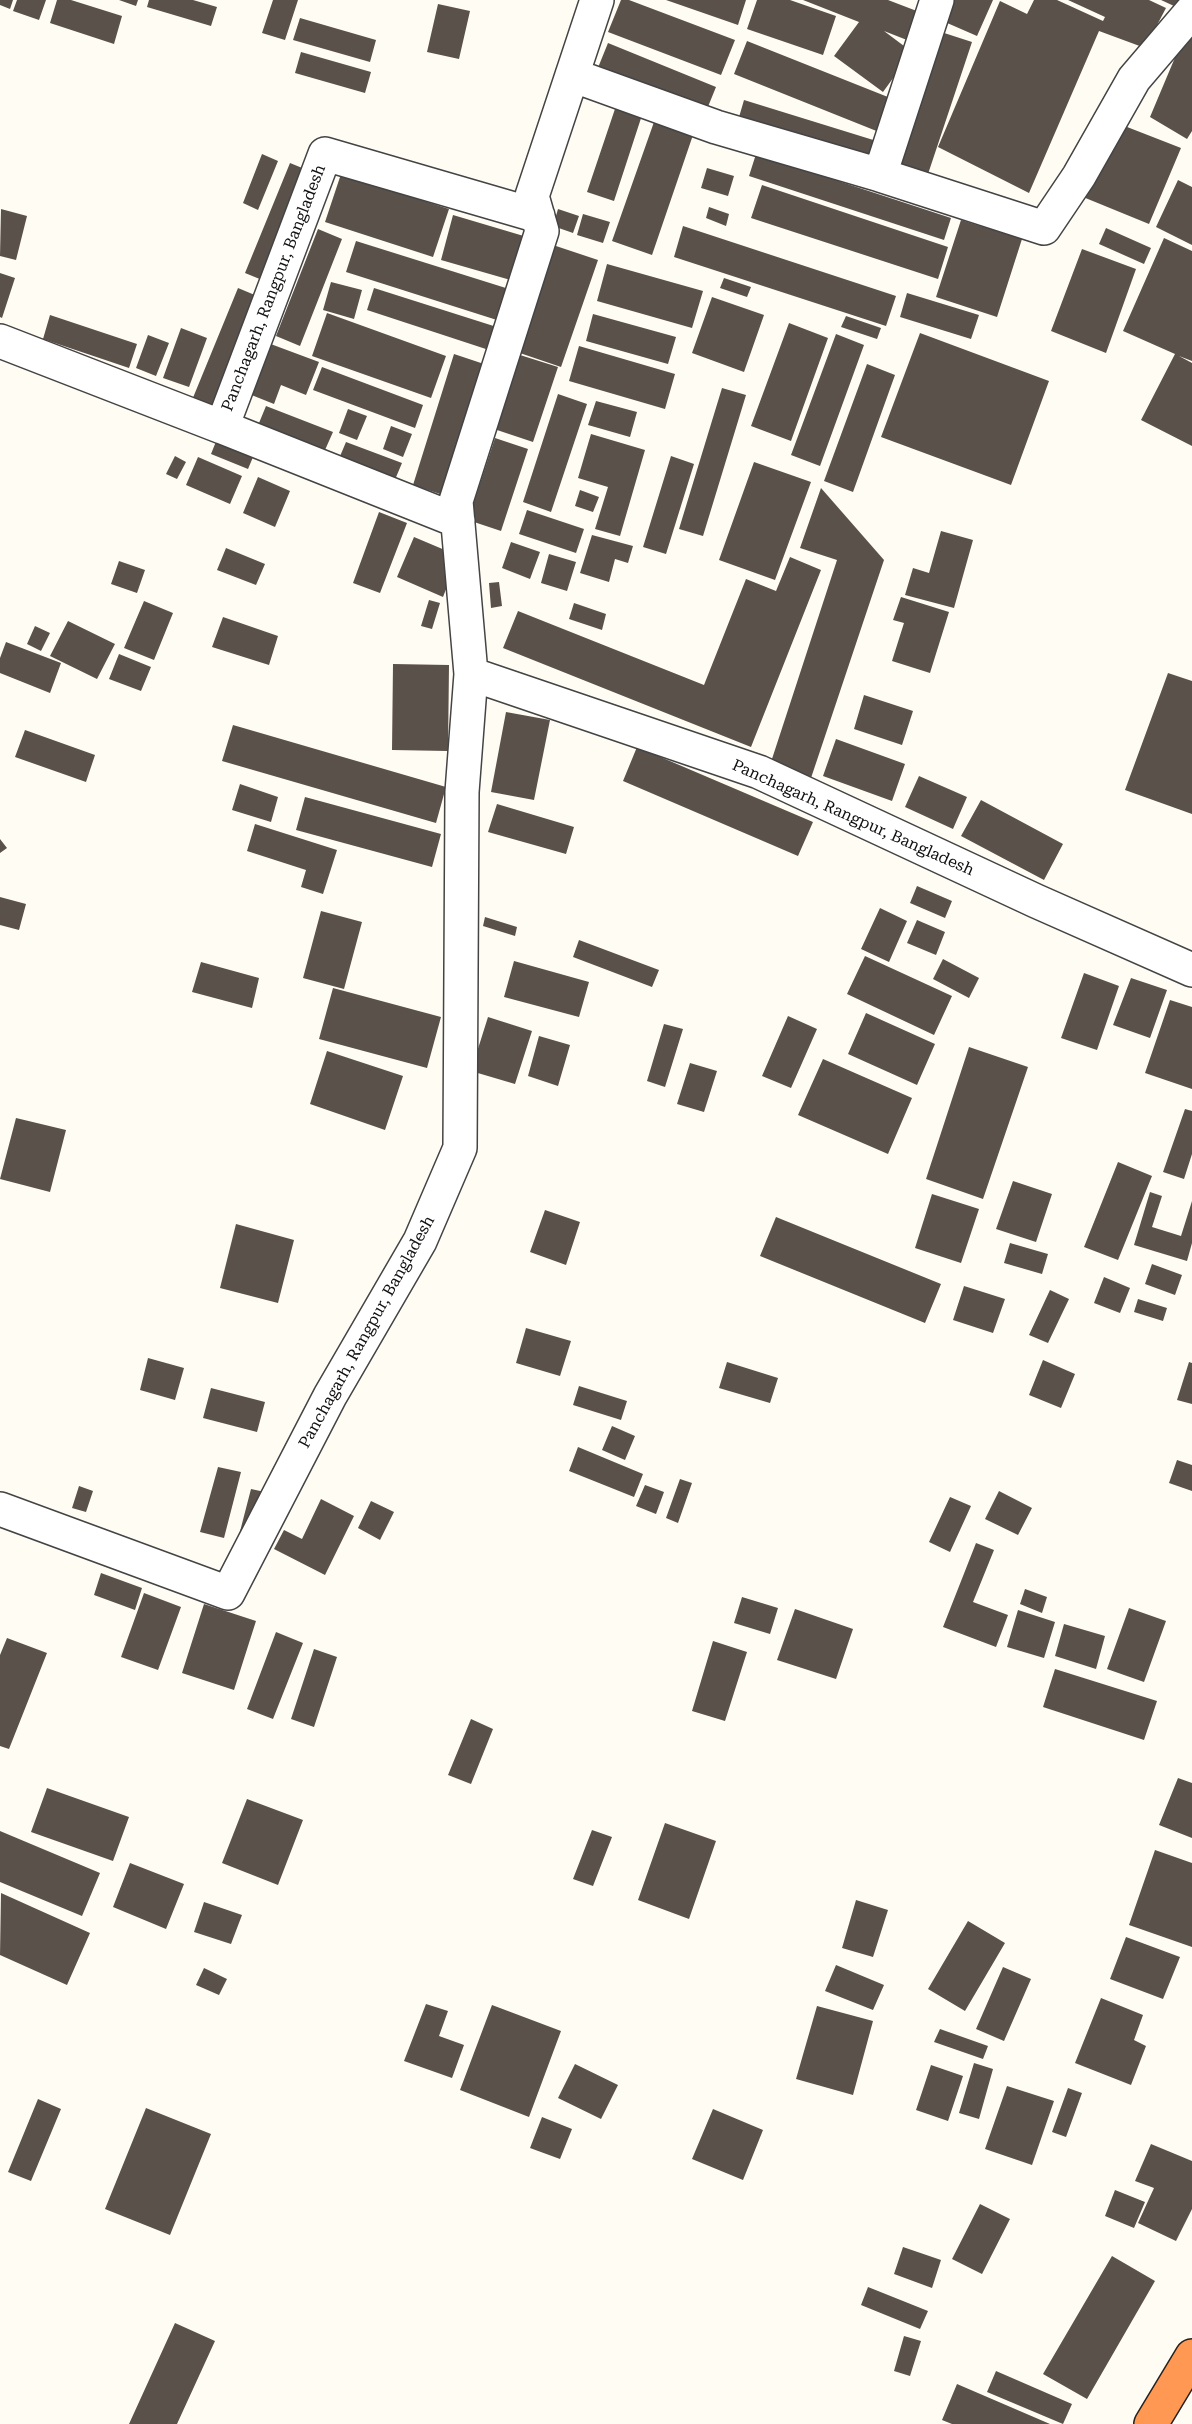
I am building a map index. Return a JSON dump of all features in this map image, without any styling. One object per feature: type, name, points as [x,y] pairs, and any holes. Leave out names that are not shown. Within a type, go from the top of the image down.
[{"type":"highway","points":[[1151,2424],[1192,2356]]},
{"type":"street","name":"Panchagarh, Rangpur, Bangladesh","points":[[0,1509],[228,1593],[330,1396],[420,1241],[460,1148],[462,792],[471,674],[456,501],[542,231],[532,196],[597,0]]},
{"type":"street","points":[[880,176],[937,0]]},
{"type":"street","points":[[572,75],[716,127],[1044,228],[1079,176],[1134,79],[1192,11]]},
{"type":"street","name":"Panchagarh, Rangpur, Bangladesh","points":[[222,427],[326,154],[538,216]]},
{"type":"street","name":"Panchagarh, Rangpur, Bangladesh","points":[[0,341],[458,522]]},
{"type":"street","name":"Panchagarh, Rangpur, Bangladesh","points":[[471,674],[759,772],[1036,901],[1192,970]]},
{"type":"building","points":[[0,0],[13,0],[10,9],[0,5]]},
{"type":"building","points":[[17,0],[46,0],[39,20],[13,11]]},
{"type":"building","points":[[57,0],[71,0],[122,16],[114,44],[50,23]]},
{"type":"building","points":[[119,0],[138,0],[136,6]]},
{"type":"building","points":[[149,0],[193,0],[217,7],[211,26],[147,7]]},
{"type":"building","points":[[273,0],[298,0],[285,40],[262,33]]},
{"type":"building","points":[[621,0],[629,0],[735,40],[721,75],[608,32]]},
{"type":"building","points":[[666,0],[746,0],[738,25]]},
{"type":"building","points":[[757,0],[790,0],[836,16],[823,55],[747,29]]},
{"type":"building","points":[[803,0],[888,0],[922,13],[912,42],[884,31],[912,52],[883,92],[834,56],[859,22]]},
{"type":"building","points":[[947,0],[993,0],[977,36],[938,19]]},
{"type":"building","points":[[1034,0],[1057,0],[1103,21],[1105,17],[1068,0],[1149,0],[1166,8],[1145,48],[1099,31],[1029,193],[938,147],[1000,1],[1027,14]]},
{"type":"building","points":[[1161,0],[1182,0],[1174,6]]},
{"type":"building","points":[[438,4],[470,11],[459,59],[427,52]]},
{"type":"building","points":[[300,18],[376,40],[370,62],[293,40]]},
{"type":"building","points":[[938,31],[972,42],[926,180],[892,169]]},
{"type":"building","points":[[1192,32],[1192,131],[1187,139],[1150,117],[1179,48]]},
{"type":"building","points":[[747,41],[903,103],[889,136],[734,74]]},
{"type":"building","points":[[608,43],[716,87],[703,119],[595,75]]},
{"type":"building","points":[[301,52],[371,72],[365,93],[295,73]]},
{"type":"building","points":[[618,100],[644,109],[614,201],[587,192]]},
{"type":"building","points":[[744,100],[883,143],[876,166],[737,124]]},
{"type":"building","points":[[654,122],[693,135],[652,255],[612,241]]},
{"type":"building","points":[[1122,125],[1181,148],[1149,224],[1083,197]]},
{"type":"building","points":[[262,154],[278,161],[258,210],[243,203]]},
{"type":"building","points":[[756,154],[951,218],[944,240],[749,176]]},
{"type":"building","points":[[290,163],[312,172],[267,282],[245,273]]},
{"type":"building","points":[[707,168],[734,176],[728,196],[701,188]]},
{"type":"building","points":[[341,174],[449,209],[433,257],[325,222]]},
{"type":"building","points":[[1178,180],[1192,187],[1192,245],[1156,227]]},
{"type":"building","points":[[762,185],[948,247],[938,279],[751,218]]},
{"type":"building","points":[[709,207],[729,214],[726,226],[706,218]]},
{"type":"building","points":[[1,209],[27,216],[16,260],[0,256]]},
{"type":"building","points":[[558,209],[579,216],[573,233],[553,226]]},
{"type":"building","points":[[583,214],[610,222],[603,243],[577,235]]},
{"type":"building","points":[[453,215],[527,237],[514,281],[441,260]]},
{"type":"building","points":[[961,220],[1022,239],[997,317],[936,297]]},
{"type":"building","points":[[683,226],[896,296],[886,326],[674,257]]},
{"type":"building","points":[[1106,228],[1151,248],[1144,264],[1099,244]]},
{"type":"building","points":[[318,229],[342,239],[300,346],[276,336]]},
{"type":"building","points":[[1164,238],[1192,251],[1192,361],[1179,356],[1192,363],[1192,446],[1141,420],[1175,354],[1123,331]]},
{"type":"building","points":[[356,241],[509,289],[500,321],[346,272]]},
{"type":"building","points":[[547,243],[598,260],[561,367],[511,350]]},
{"type":"building","points":[[1082,249],[1136,269],[1106,353],[1051,331]]},
{"type":"building","points":[[607,264],[703,291],[692,328],[597,301]]},
{"type":"building","points":[[0,273],[15,278],[2,318],[0,317]]},
{"type":"building","points":[[724,278],[751,287],[747,297],[720,288]]},
{"type":"building","points":[[331,282],[362,290],[354,319],[323,310]]},
{"type":"building","points":[[238,288],[262,298],[214,414],[190,405]]},
{"type":"building","points":[[374,288],[503,329],[495,352],[367,310]]},
{"type":"building","points":[[907,293],[979,315],[971,339],[900,317]]},
{"type":"building","points":[[712,297],[764,315],[744,372],[692,353]]},
{"type":"building","points":[[327,313],[446,356],[431,398],[312,356]]},
{"type":"building","points":[[593,314],[676,337],[668,364],[586,341]]},
{"type":"building","points":[[50,315],[137,344],[129,368],[43,339]]},
{"type":"building","points":[[846,316],[881,328],[877,339],[841,327]]},
{"type":"building","points":[[789,323],[828,338],[791,441],[751,426]]},
{"type":"building","points":[[181,328],[207,338],[189,387],[163,378]]},
{"type":"building","points":[[920,333],[1049,381],[1011,485],[881,437]]},
{"type":"building","points":[[836,334],[864,345],[820,466],[791,455]]},
{"type":"building","points":[[148,335],[169,343],[156,376],[136,368]]},
{"type":"building","points":[[268,343],[319,362],[306,395],[281,385],[274,404],[249,394]]},
{"type":"building","points":[[579,346],[675,374],[665,409],[569,381]]},
{"type":"building","points":[[454,354],[487,365],[446,496],[413,485]]},
{"type":"building","points":[[520,355],[558,367],[533,442],[494,429]]},
{"type":"building","points":[[867,364],[895,375],[853,492],[824,481]]},
{"type":"building","points":[[322,367],[423,405],[415,428],[313,390]]},
{"type":"building","points":[[722,388],[746,395],[703,536],[679,529]]},
{"type":"building","points":[[558,394],[587,404],[551,512],[523,502]]},
{"type":"building","points":[[596,401],[637,412],[630,437],[588,425]]},
{"type":"building","points":[[266,406],[333,432],[325,450],[259,423]]},
{"type":"building","points":[[348,409],[367,416],[357,440],[339,433]]},
{"type":"building","points":[[391,426],[412,434],[403,457],[383,449]]},
{"type":"building","points":[[219,434],[256,450],[248,469],[211,454]]},
{"type":"building","points":[[591,434],[645,450],[620,536],[595,529],[608,487],[578,478]]},
{"type":"building","points":[[495,438],[528,449],[501,531],[468,520]]},
{"type":"building","points":[[346,442],[402,463],[394,482],[338,461]]},
{"type":"building","points":[[175,456],[186,462],[177,479],[166,474]]},
{"type":"building","points":[[671,456],[694,464],[666,554],[643,547]]},
{"type":"building","points":[[198,457],[242,476],[230,504],[186,485]]},
{"type":"building","points":[[754,462],[811,482],[775,580],[719,560]]},
{"type":"building","points":[[258,477],[290,491],[275,527],[243,513]]},
{"type":"building","points":[[821,488],[884,560],[811,778],[770,765],[837,560],[800,548]]},
{"type":"building","points":[[580,490],[599,497],[593,512],[575,506]]},
{"type":"building","points":[[527,510],[584,529],[576,553],[519,534]]},
{"type":"building","points":[[379,512],[407,523],[380,593],[353,583]]},
{"type":"building","points":[[941,531],[973,540],[954,608],[905,595],[913,568],[929,573]]},
{"type":"building","points":[[592,535],[633,546],[628,563],[615,559],[609,582],[580,573]]},
{"type":"building","points":[[414,537],[459,556],[443,597],[397,577]]},
{"type":"building","points":[[511,542],[540,552],[530,579],[502,568]]},
{"type":"building","points":[[226,548],[265,564],[256,585],[217,570]]},
{"type":"building","points":[[549,554],[576,562],[567,591],[541,583]]},
{"type":"building","points":[[790,557],[821,570],[751,747],[503,648],[518,611],[704,685],[746,579],[776,591]]},
{"type":"building","points":[[119,561],[145,570],[137,593],[111,584]]},
{"type":"building","points":[[499,582],[502,606],[491,608],[489,583]]},
{"type":"building","points":[[901,597],[949,612],[930,673],[892,661],[904,623],[893,620]]},
{"type":"building","points":[[429,600],[440,603],[432,629],[421,626]]},
{"type":"building","points":[[144,601],[173,613],[154,660],[124,648]]},
{"type":"building","points":[[574,603],[606,614],[602,630],[569,619]]},
{"type":"building","points":[[223,617],[278,636],[269,665],[212,647]]},
{"type":"building","points":[[68,621],[115,644],[97,679],[50,656]]},
{"type":"building","points":[[35,626],[50,633],[41,651],[27,644]]},
{"type":"building","points":[[6,642],[61,663],[50,693],[0,673],[0,658]]},
{"type":"building","points":[[119,654],[151,667],[141,691],[109,679]]},
{"type":"building","points":[[393,664],[449,665],[448,751],[392,750]]},
{"type":"building","points":[[1168,673],[1192,681],[1192,814],[1125,790]]},
{"type":"building","points":[[864,695],[913,711],[902,745],[854,729]]},
{"type":"building","points":[[506,712],[550,720],[534,800],[491,792]]},
{"type":"building","points":[[233,725],[446,787],[436,823],[222,761]]},
{"type":"building","points":[[25,730],[95,755],[86,782],[15,757]]},
{"type":"building","points":[[836,739],[905,764],[892,801],[823,776]]},
{"type":"building","points":[[637,747],[813,822],[798,856],[623,781]]},
{"type":"building","points":[[919,776],[967,797],[953,829],[905,807]]},
{"type":"building","points":[[240,784],[278,797],[271,822],[232,810]]},
{"type":"building","points":[[305,797],[441,834],[432,867],[296,830]]},
{"type":"building","points":[[981,800],[1063,844],[1044,880],[961,836]]},
{"type":"building","points":[[497,804],[574,827],[566,854],[488,832]]},
{"type":"building","points":[[255,824],[337,850],[323,894],[301,887],[306,870],[247,851]]},
{"type":"building","points":[[0,839],[7,848],[0,853]]},
{"type":"building","points":[[917,886],[952,901],[945,918],[910,903]]},
{"type":"building","points":[[0,897],[26,904],[19,930],[0,925]]},
{"type":"building","points":[[880,908],[907,921],[889,962],[861,949]]},
{"type":"building","points":[[321,911],[362,922],[344,989],[303,978]]},
{"type":"building","points":[[485,917],[517,927],[515,936],[483,926]]},
{"type":"building","points":[[917,920],[945,932],[936,955],[907,943]]},
{"type":"building","points":[[579,940],[659,970],[652,987],[573,957]]},
{"type":"building","points":[[865,956],[952,996],[934,1035],[847,994]]},
{"type":"building","points":[[943,959],[979,978],[969,998],[933,979]]},
{"type":"building","points":[[514,961],[589,982],[579,1017],[504,997]]},
{"type":"building","points":[[201,962],[259,978],[252,1008],[192,992]]},
{"type":"building","points":[[1084,973],[1119,986],[1097,1050],[1061,1038]]},
{"type":"building","points":[[1131,978],[1167,990],[1150,1038],[1113,1025]]},
{"type":"building","points":[[333,988],[441,1017],[427,1068],[319,1039]]},
{"type":"building","points":[[1170,1000],[1192,1007],[1192,1089],[1145,1073]]},
{"type":"building","points":[[866,1013],[935,1044],[917,1085],[848,1054]]},
{"type":"building","points":[[788,1016],[817,1029],[791,1088],[762,1076]]},
{"type":"building","points":[[488,1017],[532,1031],[515,1084],[471,1071]]},
{"type":"building","points":[[664,1024],[683,1029],[665,1087],[647,1081]]},
{"type":"building","points":[[539,1036],[570,1045],[558,1086],[528,1076]]},
{"type":"building","points":[[969,1047],[1028,1067],[983,1199],[926,1179]]},
{"type":"building","points":[[327,1051],[403,1076],[385,1130],[310,1104]]},
{"type":"building","points":[[823,1059],[912,1098],[888,1154],[798,1115]]},
{"type":"building","points":[[690,1063],[717,1071],[704,1112],[677,1104]]},
{"type":"building","points":[[1185,1109],[1192,1111],[1192,1154],[1184,1179],[1163,1172]]},
{"type":"building","points":[[16,1118],[66,1130],[50,1192],[0,1179]]},
{"type":"building","points":[[1118,1162],[1152,1176],[1118,1260],[1084,1247]]},
{"type":"building","points":[[1013,1181],[1052,1194],[1036,1242],[996,1229]]},
{"type":"building","points":[[1150,1192],[1162,1196],[1152,1227],[1181,1236],[1192,1201],[1192,1243],[1187,1261],[1134,1245]]},
{"type":"building","points":[[932,1194],[979,1209],[961,1263],[915,1248]]},
{"type":"building","points":[[545,1210],[580,1222],[566,1265],[530,1252]]},
{"type":"building","points":[[776,1217],[941,1284],[925,1323],[760,1256]]},
{"type":"building","points":[[236,1224],[294,1240],[278,1303],[220,1288]]},
{"type":"building","points":[[1010,1243],[1048,1254],[1042,1274],[1004,1263]]},
{"type":"building","points":[[1152,1264],[1182,1275],[1175,1295],[1145,1284]]},
{"type":"building","points":[[1104,1277],[1130,1288],[1120,1313],[1094,1303]]},
{"type":"building","points":[[964,1286],[1005,1299],[993,1333],[953,1320]]},
{"type":"building","points":[[1050,1290],[1069,1299],[1048,1343],[1029,1335]]},
{"type":"building","points":[[1138,1299],[1167,1308],[1163,1321],[1134,1312]]},
{"type":"building","points":[[526,1328],[571,1341],[560,1376],[516,1363]]},
{"type":"building","points":[[148,1358],[184,1368],[175,1400],[140,1390]]},
{"type":"building","points":[[1043,1360],[1075,1374],[1061,1408],[1029,1395]]},
{"type":"building","points":[[727,1362],[778,1378],[770,1403],[719,1388]]},
{"type":"building","points":[[1189,1362],[1192,1363],[1192,1404],[1177,1400]]},
{"type":"building","points":[[579,1386],[627,1401],[621,1420],[573,1405]]},
{"type":"building","points":[[211,1388],[265,1402],[257,1432],[203,1418]]},
{"type":"building","points":[[612,1426],[635,1436],[625,1460],[602,1450]]},
{"type":"building","points":[[578,1447],[643,1474],[634,1497],[569,1471]]},
{"type":"building","points":[[1177,1460],[1192,1465],[1192,1491],[1169,1483]]},
{"type":"building","points":[[218,1467],[241,1472],[224,1538],[200,1532]]},
{"type":"building","points":[[680,1479],[692,1483],[678,1523],[666,1518]]},
{"type":"building","points":[[645,1485],[664,1492],[656,1514],[636,1506]]},
{"type":"building","points":[[79,1486],[93,1491],[86,1512],[72,1508]]},
{"type":"building","points":[[251,1489],[274,1494],[237,1543]]},
{"type":"building","points":[[999,1491],[1032,1508],[1018,1535],[985,1519]]},
{"type":"building","points":[[950,1497],[971,1506],[950,1552],[929,1542]]},
{"type":"building","points":[[321,1499],[354,1516],[325,1575],[274,1549],[284,1530],[302,1539]]},
{"type":"building","points":[[371,1501],[394,1512],[380,1540],[358,1528]]},
{"type":"building","points":[[976,1543],[994,1550],[973,1602],[1008,1615],[996,1647],[943,1627]]},
{"type":"building","points":[[101,1573],[142,1588],[135,1610],[94,1595]]},
{"type":"building","points":[[1025,1589],[1047,1597],[1042,1613],[1020,1604]]},
{"type":"building","points":[[144,1593],[181,1607],[158,1670],[121,1657]]},
{"type":"building","points":[[742,1597],[778,1608],[770,1634],[734,1623]]},
{"type":"building","points":[[204,1604],[256,1621],[234,1690],[182,1673]]},
{"type":"building","points":[[1129,1608],[1166,1621],[1144,1682],[1107,1669]]},
{"type":"building","points":[[795,1609],[853,1629],[836,1679],[777,1660]]},
{"type":"building","points":[[1018,1610],[1055,1622],[1044,1658],[1007,1647]]},
{"type":"building","points":[[1064,1624],[1105,1636],[1096,1669],[1055,1656]]},
{"type":"building","points":[[276,1632],[303,1643],[273,1719],[247,1709]]},
{"type":"building","points":[[7,1638],[47,1653],[9,1749],[0,1746],[0,1655]]},
{"type":"building","points":[[713,1641],[747,1652],[725,1721],[692,1711]]},
{"type":"building","points":[[314,1649],[337,1657],[314,1727],[291,1719]]},
{"type":"building","points":[[1055,1669],[1157,1701],[1144,1740],[1043,1707]]},
{"type":"building","points":[[471,1719],[493,1729],[471,1784],[448,1775]]},
{"type":"building","points":[[1178,1778],[1192,1783],[1192,1838],[1159,1825]]},
{"type":"building","points":[[47,1788],[129,1817],[113,1861],[31,1832]]},
{"type":"building","points":[[247,1799],[303,1820],[278,1885],[222,1863]]},
{"type":"building","points":[[665,1823],[716,1841],[689,1919],[638,1900]]},
{"type":"building","points":[[592,1830],[612,1837],[593,1886],[573,1879]]},
{"type":"building","points":[[0,1831],[100,1873],[82,1916],[0,1882]]},
{"type":"building","points":[[1155,1850],[1192,1863],[1192,1947],[1129,1925]]},
{"type":"building","points":[[130,1863],[184,1884],[166,1929],[113,1907]]},
{"type":"building","points":[[1,1893],[90,1933],[67,1985],[0,1955]]},
{"type":"building","points":[[856,1900],[888,1910],[873,1957],[842,1948]]},
{"type":"building","points":[[204,1902],[242,1915],[231,1944],[194,1932]]},
{"type":"building","points":[[968,1921],[1005,1943],[965,2011],[928,1989]]},
{"type":"building","points":[[1126,1937],[1180,1957],[1163,1999],[1110,1979]]},
{"type":"building","points":[[836,1965],[884,1985],[873,2010],[825,1991]]},
{"type":"building","points":[[1003,1967],[1031,1979],[1004,2041],[976,2029]]},
{"type":"building","points":[[204,1968],[227,1979],[219,1995],[196,1985]]},
{"type":"building","points":[[1101,1998],[1143,2015],[1134,2040],[1146,2046],[1131,2085],[1075,2063]]},
{"type":"building","points":[[426,2004],[448,2011],[439,2036],[464,2045],[452,2078],[404,2061]]},
{"type":"building","points":[[492,2005],[561,2031],[529,2117],[460,2090]]},
{"type":"building","points":[[817,2006],[873,2021],[853,2095],[796,2079]]},
{"type":"building","points":[[940,2029],[988,2046],[983,2059],[934,2042]]},
{"type":"building","points":[[974,2063],[993,2069],[979,2119],[959,2113]]},
{"type":"building","points":[[575,2064],[618,2085],[601,2119],[558,2098]]},
{"type":"building","points":[[931,2065],[963,2076],[948,2121],[916,2110]]},
{"type":"building","points":[[1007,2086],[1054,2101],[1032,2165],[985,2149]]},
{"type":"building","points":[[1068,2088],[1082,2093],[1066,2137],[1052,2132]]},
{"type":"building","points":[[38,2099],[61,2109],[31,2181],[8,2172]]},
{"type":"building","points":[[146,2108],[211,2134],[170,2235],[105,2209]]},
{"type":"building","points":[[713,2109],[763,2130],[743,2180],[692,2159]]},
{"type":"building","points":[[542,2117],[572,2129],[560,2159],[530,2148]]},
{"type":"building","points":[[1151,2144],[1192,2161],[1192,2209],[1176,2241],[1138,2223],[1154,2188],[1135,2181]]},
{"type":"building","points":[[1115,2190],[1145,2202],[1134,2228],[1105,2216]]},
{"type":"building","points":[[980,2204],[1010,2219],[982,2274],[952,2259]]},
{"type":"building","points":[[903,2247],[941,2260],[932,2288],[894,2274]]},
{"type":"building","points":[[1112,2256],[1155,2281],[1087,2399],[1043,2374]]},
{"type":"building","points":[[868,2287],[928,2311],[920,2329],[861,2305]]},
{"type":"building","points":[[175,2323],[215,2341],[177,2424],[129,2424]]},
{"type":"building","points":[[904,2336],[921,2341],[910,2376],[894,2371]]},
{"type":"building","points":[[996,2371],[1072,2404],[1063,2424],[987,2392]]},
{"type":"building","points":[[957,2384],[1050,2424],[952,2424],[942,2420]]}]
